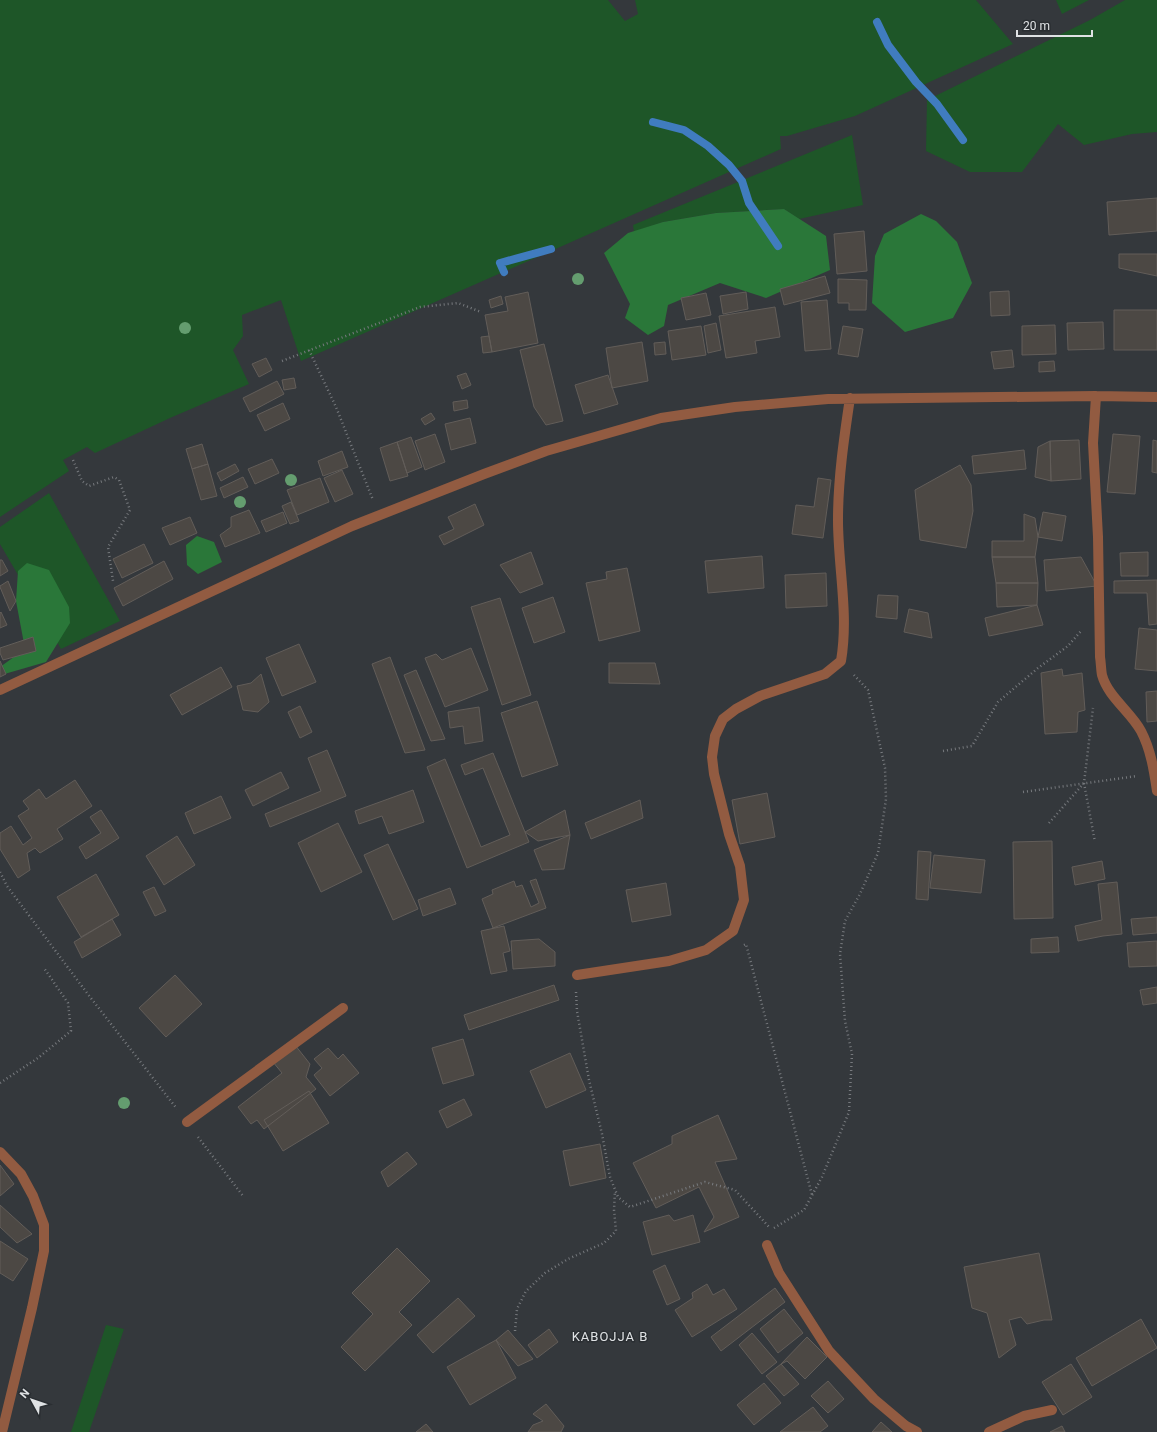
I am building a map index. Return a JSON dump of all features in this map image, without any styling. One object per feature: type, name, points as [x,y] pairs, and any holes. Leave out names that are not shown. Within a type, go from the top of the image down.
[{"type":"street","points":[[1096,396],[1093,444],[1098,537],[1100,657],[1102,676],[1109,690],[1132,716],[1141,732],[1150,753],[1157,792]]},
{"type":"street","points":[[0,690],[352,526],[546,451],[661,418],[735,407],[850,398],[1157,397]]},
{"type":"street","points":[[577,975],[669,961],[706,950],[733,931],[744,900],[740,866],[728,834],[714,774],[712,757],[715,736],[723,719],[736,709],[760,696],[825,674],[841,660],[845,628],[838,520],[840,466],[850,398]]},
{"type":"street","points":[[187,1122],[343,1008]]},
{"type":"street","points":[[0,1152],[21,1174],[33,1196],[44,1225],[44,1251],[2,1432]]},
{"type":"street","points":[[767,1245],[779,1273],[829,1352],[874,1399],[906,1426],[917,1432]]},
{"type":"street","points":[[989,1432],[1024,1416],[1052,1410]]},
{"type":"path","points":[[282,361],[420,307],[458,303],[481,312]]},
{"type":"path","points":[[309,350],[336,407],[379,515]]},
{"type":"path","points":[[73,460],[82,481],[89,486],[114,476],[119,480],[130,510],[108,547],[113,580]]},
{"type":"path","points":[[942,751],[972,746],[998,702],[1038,668],[1068,646],[1099,609]]},
{"type":"path","points":[[577,975],[577,1011],[589,1080],[602,1134],[610,1177],[618,1197],[630,1207],[706,1182],[735,1190],[772,1230],[804,1210],[822,1177],[849,1112],[852,1054],[845,1021],[840,954],[845,921],[860,894],[878,853],[886,798],[885,768],[868,690],[841,660]]},
{"type":"path","points":[[1093,708],[1084,784],[1094,842]]},
{"type":"path","points":[[1023,792],[1154,774]]},
{"type":"path","points":[[1050,823],[1084,784]]},
{"type":"path","points":[[0,872],[7,886],[87,993],[243,1196]]},
{"type":"path","points":[[740,945],[746,944],[812,1195]]},
{"type":"path","points":[[0,1083],[38,1058],[71,1031],[68,1003],[44,968]]},
{"type":"path","points":[[515,1331],[517,1309],[526,1291],[545,1272],[568,1259],[604,1243],[616,1231],[614,1210],[615,1191]]},
{"type":"green space","points":[[0,0],[608,0],[625,21],[638,14],[635,0],[976,0],[1013,44],[855,116],[787,136],[780,136],[781,149],[301,361],[281,300],[242,315],[243,336],[233,350],[249,384],[170,418],[95,453],[87,447],[63,460],[69,471],[0,517]]},
{"type":"green space","points":[[1056,0],[1089,0],[1062,14]]},
{"type":"green space","points":[[1125,0],[1157,0],[1157,132],[1132,134],[1084,145],[1058,124],[1022,172],[970,172],[926,151],[927,100],[1090,20]]},
{"type":"green space","points":[[852,135],[863,205],[799,219],[784,209],[716,213],[663,222],[634,232],[633,225]]},
{"type":"green space","points":[[784,209],[826,236],[830,270],[766,298],[720,283],[668,305],[664,326],[648,335],[625,318],[630,304],[604,253],[628,233],[663,222],[716,213]]},
{"type":"green space","points":[[921,214],[936,221],[957,242],[972,283],[953,318],[905,332],[872,303],[875,256],[884,234]]},
{"type":"green space","points":[[49,493],[120,621],[61,649],[0,544],[0,527]]},
{"type":"green space","points":[[197,536],[214,542],[222,562],[198,574],[187,565],[186,545]]},
{"type":"green space","points":[[27,563],[49,570],[69,607],[70,623],[46,662],[1,675],[0,667],[25,649],[16,601],[18,571]]},
{"type":"green space","points":[[106,1325],[124,1329],[89,1432],[71,1432]]},
{"type":"building","points":[[1157,198],[1157,231],[1109,235],[1107,202]]},
{"type":"building","points":[[864,231],[867,271],[837,274],[834,234]]},
{"type":"building","points":[[1119,254],[1157,254],[1157,276],[1119,268]]},
{"type":"building","points":[[825,276],[830,293],[784,305],[780,289]]},
{"type":"building","points":[[838,279],[867,280],[866,310],[849,310],[849,303],[838,303]]},
{"type":"building","points":[[1009,291],[1010,315],[991,316],[990,292]]},
{"type":"building","points":[[528,292],[538,343],[492,352],[485,315],[508,311],[505,297]]},
{"type":"building","points":[[746,292],[748,309],[723,314],[720,296]]},
{"type":"building","points":[[706,293],[711,315],[686,320],[681,298]]},
{"type":"building","points":[[501,296],[503,304],[491,308],[489,300]]},
{"type":"building","points":[[827,300],[831,349],[805,351],[801,302]]},
{"type":"building","points":[[775,307],[780,337],[755,341],[757,353],[726,358],[719,316]]},
{"type":"building","points":[[1114,310],[1157,310],[1157,350],[1114,350]]},
{"type":"building","points":[[1103,322],[1104,349],[1068,350],[1067,323]]},
{"type":"building","points":[[716,323],[721,350],[708,353],[704,326]]},
{"type":"building","points":[[1055,325],[1056,354],[1022,355],[1022,326]]},
{"type":"building","points":[[701,326],[706,355],[672,360],[668,331]]},
{"type":"building","points":[[843,326],[863,329],[858,357],[838,354]]},
{"type":"building","points":[[489,336],[492,352],[483,353],[481,337]]},
{"type":"building","points":[[642,342],[648,381],[612,388],[606,348]]},
{"type":"building","points":[[665,342],[666,354],[655,355],[654,343]]},
{"type":"building","points":[[544,344],[563,421],[546,425],[534,407],[520,350]]},
{"type":"building","points":[[1012,350],[1014,367],[994,369],[991,352]]},
{"type":"building","points":[[266,358],[272,370],[259,377],[252,364]]},
{"type":"building","points":[[1054,361],[1055,371],[1039,372],[1039,362]]},
{"type":"building","points":[[466,373],[471,385],[462,389],[457,376]]},
{"type":"building","points":[[608,375],[618,404],[584,414],[575,385]]},
{"type":"building","points":[[294,378],[296,388],[284,390],[282,380]]},
{"type":"building","points":[[277,381],[284,394],[250,412],[243,398]]},
{"type":"building","points":[[467,400],[468,408],[454,411],[453,402]]},
{"type":"building","points":[[283,403],[290,419],[265,431],[257,415]]},
{"type":"building","points":[[431,413],[435,419],[425,425],[421,419]]},
{"type":"building","points":[[470,418],[476,443],[451,450],[445,424]]},
{"type":"building","points":[[435,434],[445,462],[425,470],[415,441]]},
{"type":"building","points":[[1113,434],[1140,436],[1135,494],[1107,492]]},
{"type":"building","points":[[411,437],[422,467],[407,473],[397,442]]},
{"type":"building","points":[[1079,440],[1081,479],[1051,481],[1050,441]]},
{"type":"building","points":[[1153,440],[1157,441],[1157,473],[1152,472]]},
{"type":"building","points":[[1050,441],[1051,481],[1035,477],[1038,447]]},
{"type":"building","points":[[397,442],[408,476],[390,481],[380,448]]},
{"type":"building","points":[[202,444],[208,464],[192,469],[186,449]]},
{"type":"building","points":[[1024,450],[1026,469],[974,474],[972,456]]},
{"type":"building","points":[[342,451],[348,467],[323,476],[318,461]]},
{"type":"building","points":[[272,459],[279,473],[255,484],[248,469]]},
{"type":"building","points":[[208,464],[217,496],[201,500],[192,469]]},
{"type":"building","points":[[235,464],[239,471],[221,481],[217,473]]},
{"type":"building","points":[[960,465],[971,485],[973,511],[966,548],[920,540],[915,490]]},
{"type":"building","points":[[342,470],[353,494],[335,502],[324,478]]},
{"type":"building","points":[[243,477],[248,487],[224,498],[220,488]]},
{"type":"building","points":[[320,478],[329,502],[297,515],[287,490]]},
{"type":"building","points":[[818,478],[831,480],[823,538],[792,534],[796,505],[814,507]]},
{"type":"building","points":[[291,502],[299,521],[290,524],[282,506]]},
{"type":"building","points":[[475,504],[484,525],[444,545],[439,536],[454,529],[448,517]]},
{"type":"building","points":[[249,510],[260,533],[225,547],[220,535],[231,527],[231,517]]},
{"type":"building","points":[[283,512],[287,523],[266,532],[261,521]]},
{"type":"building","points":[[1043,512],[1066,516],[1062,541],[1038,537]]},
{"type":"building","points":[[1024,514],[1035,518],[1038,537],[1035,557],[992,557],[992,541],[1024,541]]},
{"type":"building","points":[[190,517],[197,533],[170,545],[162,528]]},
{"type":"building","points":[[144,544],[153,563],[122,578],[113,559]]},
{"type":"building","points":[[531,552],[543,584],[520,593],[500,565]]},
{"type":"building","points":[[1148,552],[1148,576],[1121,576],[1120,553]]},
{"type":"building","points":[[762,556],[764,588],[708,593],[705,561]]},
{"type":"building","points":[[992,557],[1035,557],[1038,583],[996,583]]},
{"type":"building","points":[[1081,557],[1097,586],[1046,591],[1044,560]]},
{"type":"building","points":[[0,560],[2,560],[8,571],[0,576]]},
{"type":"building","points":[[164,561],[173,579],[123,606],[114,588]]},
{"type":"building","points":[[627,568],[640,631],[599,641],[586,583],[607,579],[606,572]]},
{"type":"building","points":[[826,573],[827,606],[786,608],[785,575]]},
{"type":"building","points":[[1157,580],[1157,624],[1149,625],[1147,593],[1114,593],[1114,581]]},
{"type":"building","points":[[8,581],[16,601],[10,611],[0,587]]},
{"type":"building","points":[[996,583],[1038,583],[1037,605],[997,607]]},
{"type":"building","points":[[878,595],[898,596],[897,619],[876,617]]},
{"type":"building","points":[[553,597],[565,632],[534,643],[522,608]]},
{"type":"building","points":[[500,598],[531,695],[502,705],[471,607]]},
{"type":"building","points":[[1037,605],[1043,625],[989,636],[985,618]]},
{"type":"building","points":[[909,609],[928,613],[932,638],[904,632]]},
{"type":"building","points":[[1,612],[7,625],[0,628],[0,613]]},
{"type":"building","points":[[1139,628],[1157,630],[1157,671],[1135,669]]},
{"type":"building","points":[[33,637],[36,651],[3,660],[0,653],[0,648]]},
{"type":"building","points":[[299,644],[316,682],[282,696],[266,658]]},
{"type":"building","points":[[471,648],[488,690],[445,707],[425,658],[436,654],[442,660]]},
{"type":"building","points":[[390,657],[425,750],[405,753],[372,664]]},
{"type":"building","points":[[0,661],[6,674],[0,677]]},
{"type":"building","points":[[609,663],[655,663],[660,684],[609,683]]},
{"type":"building","points":[[221,667],[232,687],[182,715],[170,695]]},
{"type":"building","points":[[1062,669],[1063,676],[1082,673],[1085,710],[1078,712],[1077,732],[1045,734],[1041,673]]},
{"type":"building","points":[[416,670],[445,739],[431,741],[404,675]]},
{"type":"building","points":[[261,674],[269,702],[258,712],[243,710],[237,686],[251,683]]},
{"type":"building","points":[[1157,691],[1157,721],[1147,722],[1146,692]]},
{"type":"building","points":[[537,701],[558,765],[522,777],[501,713]]},
{"type":"building","points":[[300,706],[312,732],[300,738],[288,712]]},
{"type":"building","points":[[479,707],[483,741],[465,744],[463,726],[450,728],[448,712]]},
{"type":"building","points":[[327,750],[346,796],[270,827],[265,814],[321,791],[308,758]]},
{"type":"building","points":[[493,753],[529,842],[467,868],[427,767],[445,759],[481,847],[510,835],[483,768],[465,775],[461,765]]},
{"type":"building","points":[[281,772],[289,788],[253,806],[245,790]]},
{"type":"building","points":[[75,780],[92,806],[57,829],[63,839],[40,853],[35,848],[27,853],[30,870],[18,878],[0,849],[0,833],[11,826],[23,845],[32,838],[18,816],[29,809],[23,801],[39,789],[46,799]]},
{"type":"building","points":[[413,790],[424,822],[389,834],[382,816],[359,824],[355,811]]},
{"type":"building","points":[[767,793],[775,837],[740,844],[732,800]]},
{"type":"building","points":[[221,796],[231,818],[194,834],[185,813]]},
{"type":"building","points":[[640,800],[643,818],[591,839],[585,823]]},
{"type":"building","points":[[101,810],[119,838],[86,859],[79,847],[101,833],[90,817]]},
{"type":"building","points":[[565,810],[570,835],[538,841],[525,832]]},
{"type":"building","points":[[338,823],[362,872],[321,892],[298,843]]},
{"type":"building","points":[[570,835],[564,869],[542,870],[534,850]]},
{"type":"building","points":[[177,836],[195,865],[164,885],[146,856]]},
{"type":"building","points":[[1052,841],[1053,918],[1014,919],[1013,842]]},
{"type":"building","points":[[388,844],[418,909],[393,920],[364,855]]},
{"type":"building","points":[[918,851],[931,852],[928,900],[916,899]]},
{"type":"building","points":[[934,855],[985,860],[981,893],[930,888]]},
{"type":"building","points":[[1102,861],[1105,879],[1075,885],[1072,867]]},
{"type":"building","points":[[96,874],[119,915],[81,937],[57,897]]},
{"type":"building","points":[[536,879],[546,908],[493,928],[482,899],[493,894],[492,890],[514,881],[516,887],[522,885],[531,907],[539,903],[530,881]]},
{"type":"building","points":[[1117,882],[1122,934],[1078,941],[1075,926],[1102,920],[1098,884]]},
{"type":"building","points":[[666,883],[671,915],[632,922],[626,890]]},
{"type":"building","points":[[154,887],[166,911],[155,916],[143,892]]},
{"type":"building","points":[[450,888],[456,904],[423,916],[418,900]]},
{"type":"building","points":[[1157,917],[1157,933],[1133,935],[1131,919]]},
{"type":"building","points":[[112,919],[121,935],[82,958],[74,942]]},
{"type":"building","points":[[504,926],[510,951],[503,953],[507,971],[491,974],[481,931]]},
{"type":"building","points":[[1058,937],[1059,952],[1031,953],[1031,939]]},
{"type":"building","points":[[539,939],[555,952],[555,966],[513,969],[511,941]]},
{"type":"building","points":[[1157,941],[1157,966],[1129,967],[1127,943]]},
{"type":"building","points":[[175,975],[202,1004],[166,1037],[139,1008]]},
{"type":"building","points":[[554,985],[559,1000],[469,1030],[464,1015]]},
{"type":"building","points":[[1157,987],[1157,1003],[1143,1005],[1140,990]]},
{"type":"building","points":[[463,1039],[474,1075],[443,1084],[432,1048]]},
{"type":"building","points":[[295,1045],[310,1064],[306,1077],[316,1089],[264,1129],[257,1120],[251,1124],[238,1107],[282,1073],[273,1062]]},
{"type":"building","points":[[328,1048],[338,1059],[343,1054],[359,1073],[330,1096],[314,1075],[322,1068],[314,1059]]},
{"type":"building","points":[[570,1053],[586,1090],[546,1108],[530,1071]]},
{"type":"building","points":[[309,1091],[329,1123],[283,1151],[264,1120]]},
{"type":"building","points":[[464,1099],[472,1115],[447,1128],[439,1111]]},
{"type":"building","points":[[718,1115],[737,1159],[715,1162],[739,1217],[704,1232],[714,1217],[699,1187],[656,1208],[633,1163],[672,1144],[672,1136]]},
{"type":"building","points":[[600,1144],[606,1178],[570,1186],[563,1151]]},
{"type":"building","points":[[407,1152],[417,1164],[388,1187],[381,1172]]},
{"type":"building","points":[[0,1165],[14,1184],[0,1196]]},
{"type":"building","points":[[0,1205],[32,1234],[17,1243],[0,1227]]},
{"type":"building","points":[[669,1215],[674,1221],[693,1215],[700,1242],[652,1255],[643,1222]]},
{"type":"building","points":[[0,1241],[28,1259],[13,1281],[0,1273]]},
{"type":"building","points":[[397,1248],[430,1281],[399,1312],[412,1325],[365,1371],[341,1347],[373,1314],[352,1293]]},
{"type":"building","points":[[1039,1253],[1052,1320],[1044,1320],[1027,1324],[1021,1317],[1009,1320],[1016,1345],[999,1358],[987,1313],[972,1308],[964,1267]]},
{"type":"building","points":[[665,1265],[680,1299],[667,1305],[653,1271]]},
{"type":"building","points":[[707,1284],[713,1295],[724,1289],[737,1309],[692,1337],[675,1310],[693,1298],[692,1293]]},
{"type":"building","points":[[775,1288],[785,1302],[721,1351],[711,1337]]},
{"type":"building","points":[[458,1298],[475,1316],[433,1353],[417,1335]]},
{"type":"building","points":[[784,1309],[803,1333],[778,1353],[760,1329]]},
{"type":"building","points":[[1141,1319],[1157,1348],[1092,1386],[1076,1358]]},
{"type":"building","points":[[549,1329],[558,1342],[537,1358],[528,1345]]},
{"type":"building","points":[[508,1330],[533,1359],[518,1366],[496,1340]]},
{"type":"building","points":[[752,1333],[777,1362],[762,1374],[739,1345]]},
{"type":"building","points":[[807,1337],[827,1357],[805,1379],[787,1361],[781,1364]]},
{"type":"building","points":[[496,1340],[516,1378],[470,1405],[447,1367]]},
{"type":"building","points":[[781,1364],[799,1384],[784,1396],[766,1376]]},
{"type":"building","points":[[1071,1364],[1092,1397],[1063,1415],[1042,1382]]},
{"type":"building","points":[[828,1381],[844,1399],[828,1413],[811,1396]]},
{"type":"building","points":[[764,1383],[781,1403],[754,1425],[737,1405]]},
{"type":"building","points":[[546,1404],[564,1426],[561,1432],[528,1432],[533,1425],[543,1421],[533,1414]]},
{"type":"building","points":[[813,1407],[828,1426],[820,1432],[780,1432]]},
{"type":"building","points":[[881,1422],[892,1432],[872,1432]]},
{"type":"building","points":[[426,1424],[433,1432],[416,1432]]},
{"type":"building","points":[[1062,1426],[1065,1432],[1050,1432]]},
{"type":"waterway","points":[[877,22],[888,45],[916,82],[937,104],[963,140]]},
{"type":"waterway","points":[[653,122],[684,130],[708,146],[729,165],[742,181],[749,203],[778,246]]},
{"type":"waterway","points":[[504,272],[500,263],[551,249]]},
{"type":"district","name":"KABOJJA B","points":[[610,1336]]}]
